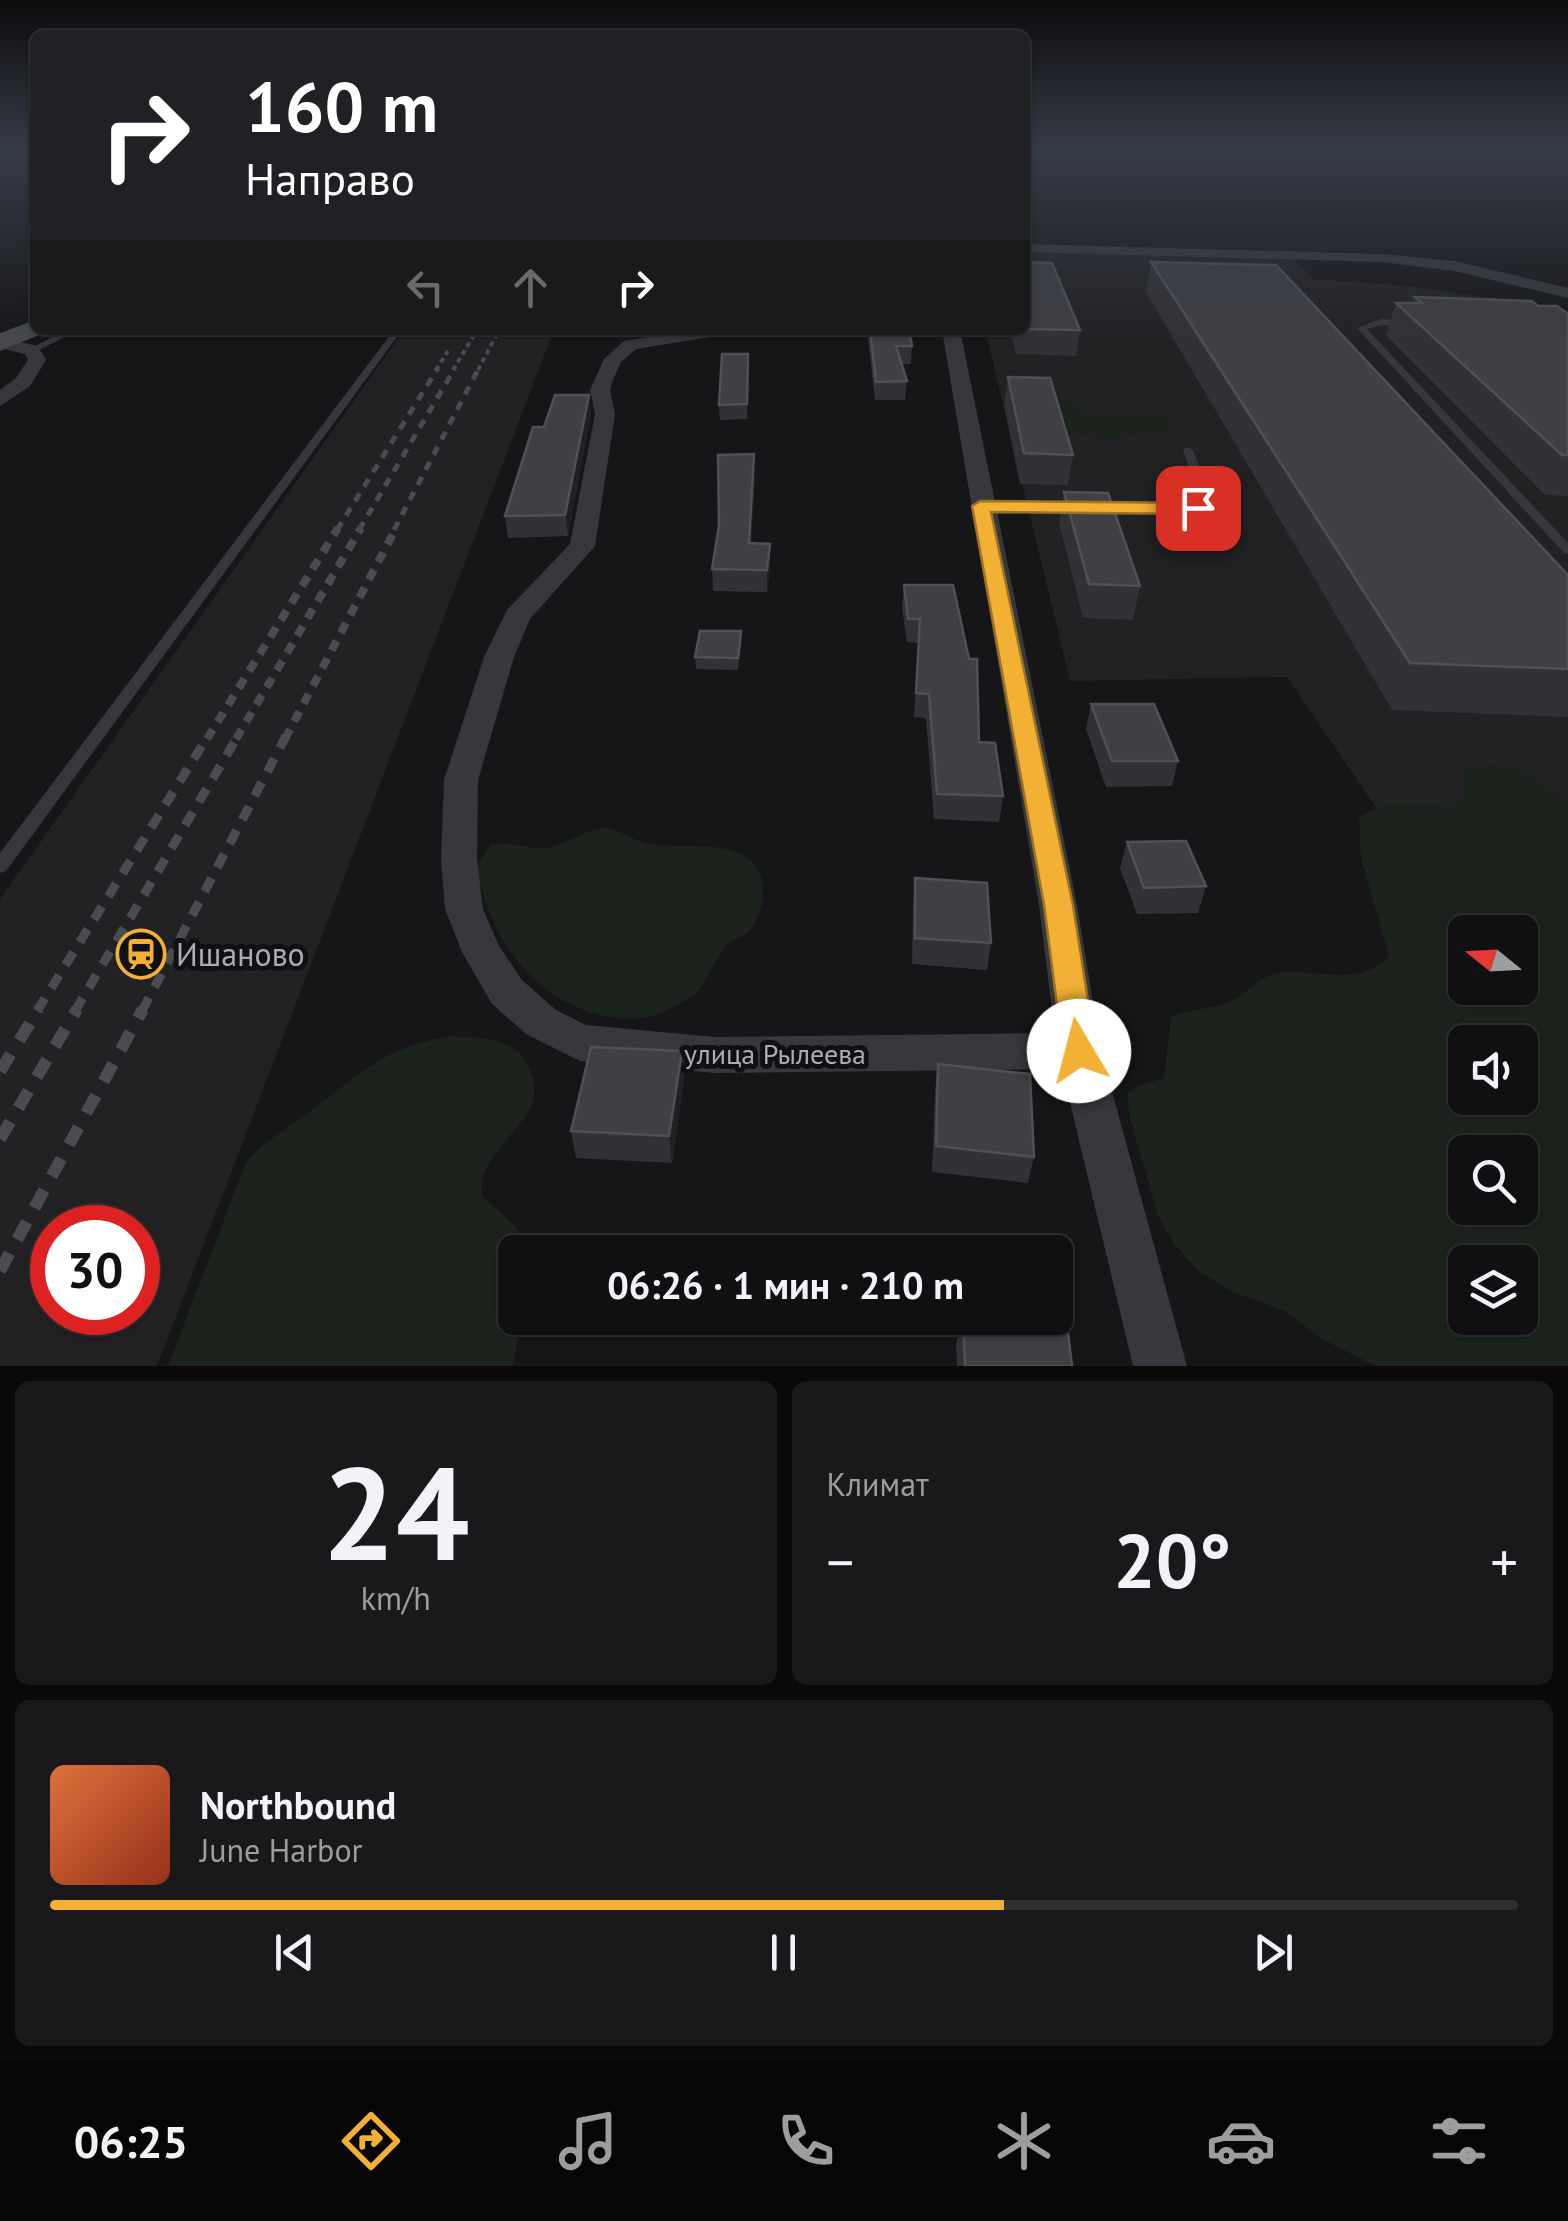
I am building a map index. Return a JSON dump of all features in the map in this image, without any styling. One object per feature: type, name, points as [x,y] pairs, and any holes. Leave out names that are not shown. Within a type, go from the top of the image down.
[{"type":"main road","points":[[0,343],[33,339]]},
{"type":"street","points":[[1030,248],[1382,258],[1454,266],[1568,293]]},
{"type":"street","name":"улица Рылеева","points":[[691,335],[630,345],[613,360],[600,390],[604,414],[582,546],[517,616],[499,657],[462,780],[458,816],[462,892],[482,952],[506,992],[541,1022],[580,1043],[715,1055],[1079,1051]]},
{"type":"street","points":[[952,335],[980,506],[1058,905],[1079,1051],[1160,1366]]},
{"type":"street","points":[[0,400],[32,370],[37,360],[33,339]]},
{"type":"lane","points":[[1418,323],[1382,322],[1360,328],[1568,550]]},
{"type":"lane","points":[[0,866],[394,335]]},
{"type":"lane","points":[[980,506],[1198,508],[1204,495],[1188,450]]},
{"type":"shaded area","points":[[1030,250],[1291,257],[1313,279],[1409,286],[1568,310],[1568,1089],[1528,1005],[1538,1005],[1538,915],[1449,915],[1287,677],[1070,681],[986,335],[1030,335]]},
{"type":"shaded area","points":[[400,335],[552,335],[157,1366],[0,1366],[0,899]]},
{"type":"shaded area","points":[[1055,401],[1078,402],[1081,415],[1166,416],[1173,429],[1111,439],[1067,433]]},
{"type":"shaded area","points":[[1481,763],[1518,769],[1568,800],[1568,1366],[1376,1366],[1322,1339],[1283,1310],[1233,1292],[1200,1272],[1174,1244],[1158,1216],[1129,1115],[1128,1093],[1164,1078],[1171,1017],[1231,1001],[1277,973],[1364,972],[1389,956],[1361,859],[1359,817],[1385,804],[1457,805],[1466,796],[1462,782],[1466,770]]},
{"type":"shaded area","points":[[607,828],[649,844],[731,850],[753,863],[761,879],[763,898],[754,925],[730,942],[696,992],[660,1014],[625,1019],[600,1015],[553,994],[516,959],[502,938],[482,891],[477,865],[492,844],[544,848]]},
{"type":"shaded area","points":[[451,1036],[505,1044],[522,1056],[534,1085],[525,1117],[490,1160],[483,1177],[482,1196],[520,1231],[521,1235],[498,1235],[498,1335],[518,1335],[513,1366],[168,1366],[251,1157],[372,1066],[427,1041]]},
{"type":"building","points":[[1030,262],[1052,263],[1080,330],[1030,329]]},
{"type":"building","points":[[1151,262],[1276,265],[1568,575],[1568,669],[1410,663]]},
{"type":"building","points":[[1415,297],[1532,301],[1538,306],[1557,306],[1568,314],[1568,455],[1562,455],[1396,303],[1422,303]]},
{"type":"building","points":[[871,335],[910,335],[912,346],[896,346],[907,381],[876,382]]},
{"type":"building","points":[[722,354],[748,354],[747,404],[719,405]]},
{"type":"building","points":[[1008,377],[1050,378],[1073,455],[1024,453]]},
{"type":"building","points":[[555,395],[589,395],[565,515],[505,516],[533,427],[544,427]]},
{"type":"building","points":[[754,454],[749,543],[770,544],[767,570],[712,569],[719,525],[718,455]]},
{"type":"building","points":[[1064,492],[1108,493],[1140,586],[1089,584]]},
{"type":"building","points":[[904,585],[953,585],[969,659],[977,659],[979,742],[995,743],[1003,796],[937,794],[929,694],[916,693],[920,619],[908,619]]},
{"type":"building","points":[[700,631],[741,631],[738,658],[695,657]]},
{"type":"building","points":[[1091,704],[1154,704],[1178,761],[1112,761]]},
{"type":"building","points":[[1186,841],[1206,886],[1144,888],[1127,842]]},
{"type":"building","points":[[915,878],[987,883],[991,943],[915,938]]},
{"type":"building","points":[[591,1047],[682,1051],[669,1136],[571,1131]]},
{"type":"building","points":[[938,1064],[1030,1074],[1034,1157],[936,1146]]},
{"type":"building","points":[[964,1335],[1068,1335],[1072,1366],[965,1366]]},
{"type":"railway","points":[[453,370],[474,335]]},
{"type":"railway","points":[[478,370],[496,335]]},
{"type":"railway","points":[[436,370],[448,351]]},
{"type":"railway","points":[[337,530],[438,368]]},
{"type":"railway","points":[[359,530],[455,368]]},
{"type":"railway","points":[[394,530],[479,368]]},
{"type":"railway","points":[[207,739],[338,528]]},
{"type":"railway","points":[[236,739],[361,528]]},
{"type":"railway","points":[[285,739],[396,528]]},
{"type":"railway","points":[[37,1011],[208,736]]},
{"type":"railway","points":[[75,1011],[238,736]]},
{"type":"railway","points":[[142,1011],[286,736]]},
{"type":"railway","points":[[0,1071],[39,1009]]},
{"type":"railway","points":[[0,1139],[77,1009]]},
{"type":"railway","points":[[0,1271],[143,1009]]},
{"type":"place","name":"Ишаново","points":[[141,954]]},
{"type":"route","points":[[1079,1051],[1058,905],[980,506],[1198,508]]}]
